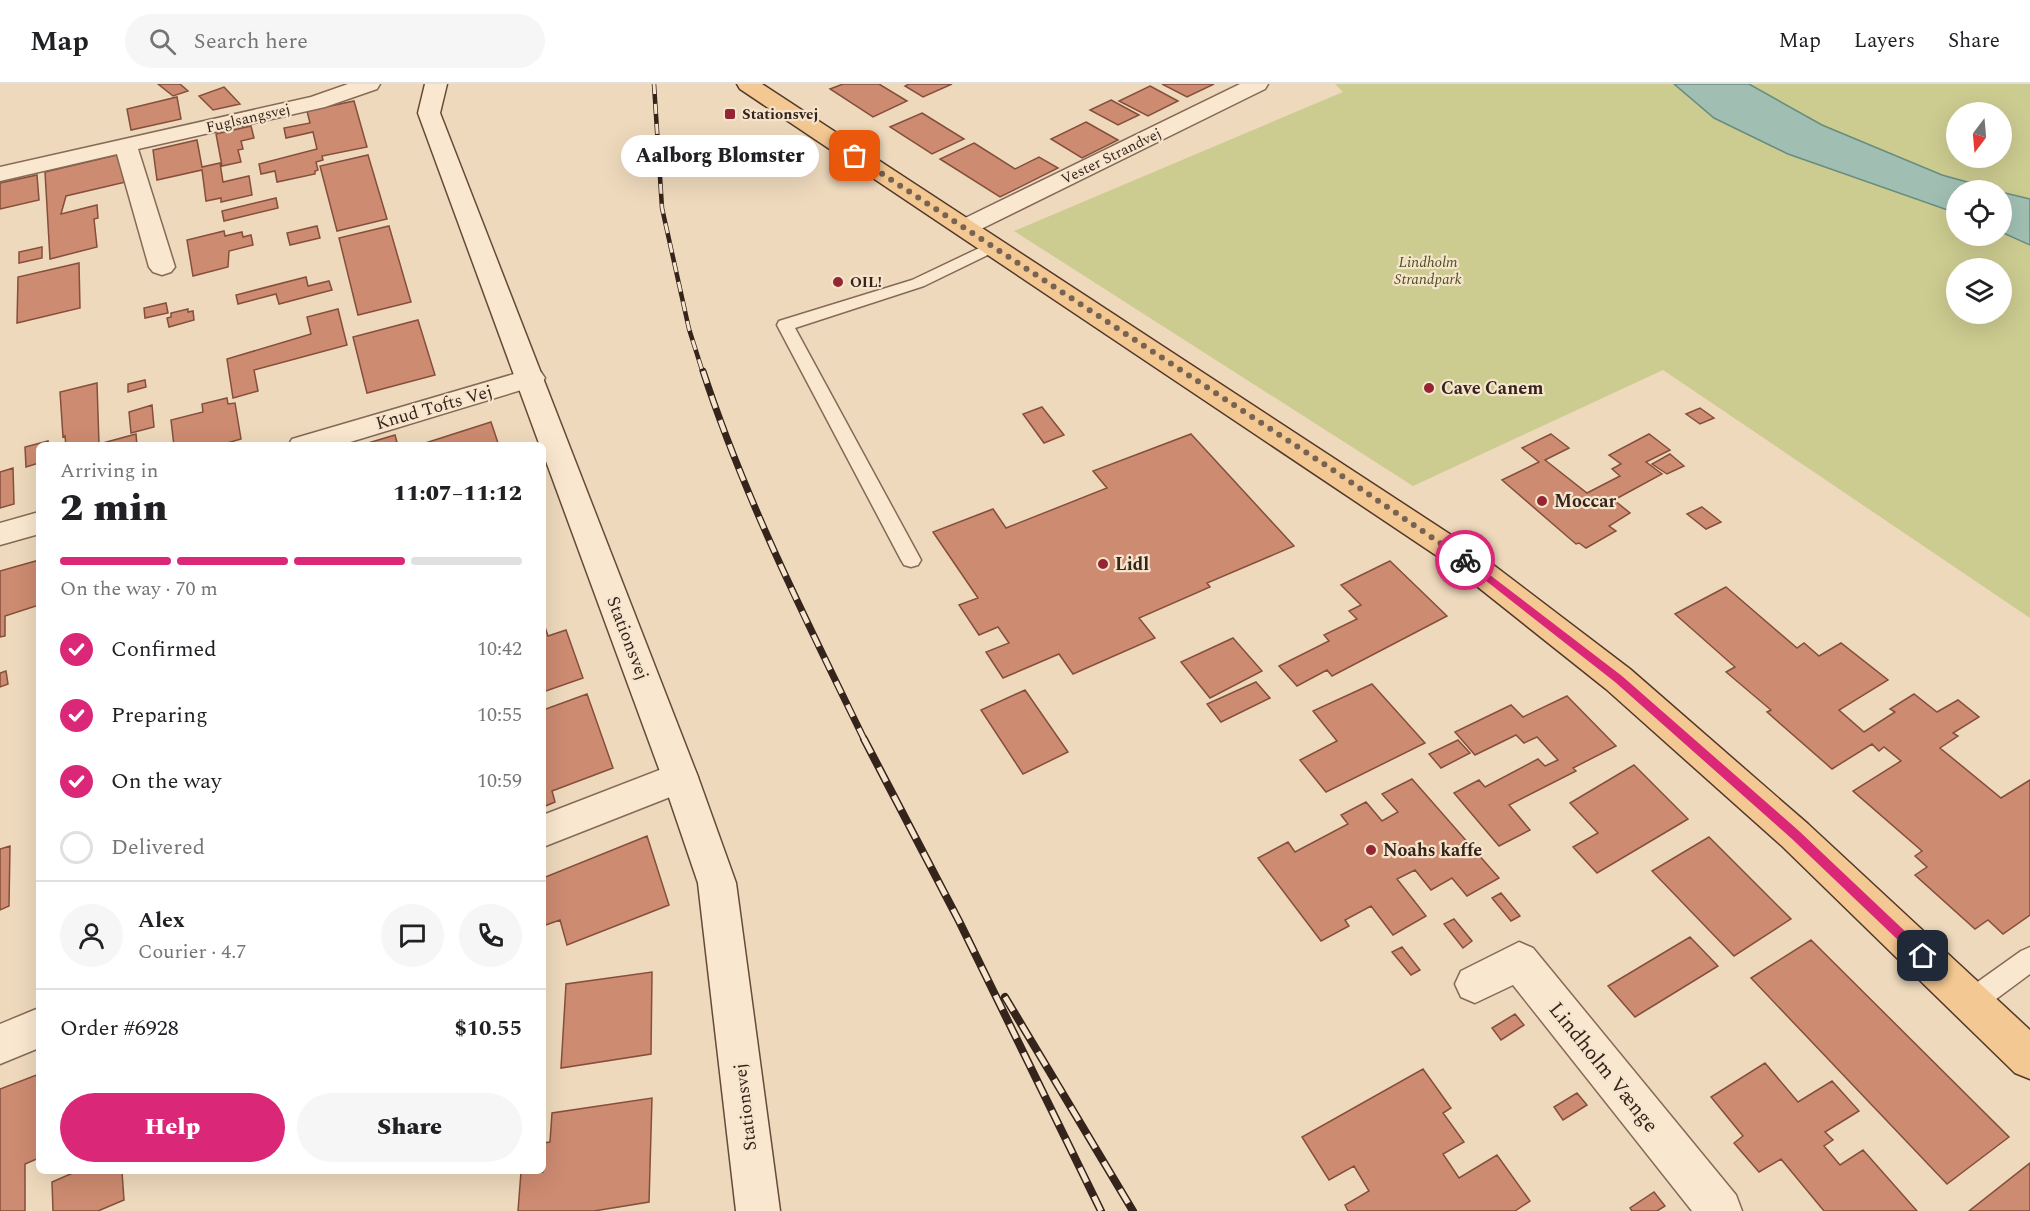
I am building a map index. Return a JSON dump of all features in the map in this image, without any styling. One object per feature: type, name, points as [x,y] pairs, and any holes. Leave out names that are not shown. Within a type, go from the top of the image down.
[{"type":"main road","points":[[748,85],[966,227],[1460,556],[1618,679],[1795,835],[2030,1058]]},
{"type":"street","name":"Fuglsangsvej","points":[[0,174],[317,102],[369,84]]},
{"type":"street","name":"Stationsvej","points":[[436,84],[429,113],[531,378],[680,777],[717,883],[758,1211]]},
{"type":"street","name":"Vester Strandvej","points":[[966,227],[1257,84]]},
{"type":"street","points":[[126,146],[162,267]]},
{"type":"street","name":"Knud Tofts Vej","points":[[315,442],[531,378]]},
{"type":"street","points":[[0,534],[36,524]]},
{"type":"street","points":[[546,830],[680,777]]},
{"type":"street","name":"Lindholm Vænge","points":[[1475,984],[1519,961],[1720,1211]]},
{"type":"street","points":[[0,1044],[36,1029]]},
{"type":"lane","points":[[911,560],[785,325],[918,284],[994,246]]},
{"type":"lane","points":[[1971,1002],[2030,959]]},
{"type":"green space","name":"Lindholm Strandpark","points":[[1335,84],[1674,84],[1714,118],[1788,154],[1946,209],[1946,246],[2012,246],[2012,237],[2030,245],[2030,618],[1663,370],[1413,486],[1014,231],[1343,92]]},
{"type":"green space","points":[[1749,84],[2030,84],[2030,199],[2012,194],[2012,180],[1960,180],[1942,175],[1822,125]]},
{"type":"shaded area","points":[[1674,84],[1749,84],[1822,125],[1942,175],[1960,180],[1946,180],[1946,209],[1788,154],[1714,118]]},
{"type":"shaded area","points":[[2012,195],[2030,199],[2030,245],[2012,237]]},
{"type":"building","points":[[158,84],[180,84],[188,91],[173,96]]},
{"type":"building","points":[[843,84],[879,84],[907,101],[873,117],[830,89]]},
{"type":"building","points":[[909,84],[952,84],[923,97],[905,86]]},
{"type":"building","points":[[1162,84],[1214,84],[1187,97]]},
{"type":"building","points":[[1150,86],[1178,101],[1148,116],[1119,101]]},
{"type":"building","points":[[224,87],[240,104],[213,110],[199,96]]},
{"type":"building","points":[[177,97],[181,119],[131,130],[127,109]]},
{"type":"building","points":[[1111,100],[1139,115],[1118,125],[1090,110]]},
{"type":"building","points":[[354,101],[367,147],[322,156],[323,160],[316,162],[318,170],[315,174],[277,182],[275,171],[261,174],[259,164],[317,149],[313,132],[286,138],[284,128],[310,123],[307,111]]},
{"type":"building","points":[[922,113],[964,139],[932,154],[890,127]]},
{"type":"building","points":[[1086,122],[1118,140],[1082,158],[1051,139]]},
{"type":"building","points":[[251,126],[254,138],[241,141],[243,149],[238,150],[241,162],[222,166],[216,134]]},
{"type":"building","points":[[197,140],[202,167],[220,163],[223,182],[249,176],[252,195],[221,202],[221,198],[206,201],[202,170],[157,180],[153,150]]},
{"type":"building","points":[[974,143],[1015,169],[1039,157],[1058,168],[1000,197],[940,159]]},
{"type":"building","points":[[125,153],[130,181],[66,196],[61,214],[97,205],[98,218],[94,219],[97,247],[50,259],[45,172]]},
{"type":"building","points":[[368,155],[387,219],[337,231],[320,166]]},
{"type":"building","points":[[37,175],[39,200],[0,209],[0,183]]},
{"type":"building","points":[[276,198],[278,208],[224,221],[222,211]]},
{"type":"building","points":[[317,226],[320,238],[290,245],[287,233]]},
{"type":"building","points":[[389,226],[411,302],[358,315],[339,238]]},
{"type":"building","points":[[224,231],[225,236],[242,232],[243,237],[251,235],[253,245],[229,251],[228,267],[193,276],[187,240]]},
{"type":"building","points":[[42,247],[42,258],[19,263],[19,252]]},
{"type":"building","points":[[79,263],[80,308],[17,323],[18,277]]},
{"type":"building","points":[[306,277],[308,286],[329,281],[332,290],[279,304],[276,294],[238,304],[236,295]]},
{"type":"building","points":[[166,303],[168,313],[145,318],[144,308]]},
{"type":"building","points":[[188,309],[188,312],[193,311],[194,320],[169,327],[167,318],[171,317],[171,313]]},
{"type":"building","points":[[338,309],[347,345],[254,370],[258,391],[233,398],[227,359],[311,334],[307,317]]},
{"type":"building","points":[[418,320],[435,375],[367,393],[353,337]]},
{"type":"building","points":[[145,380],[146,387],[128,392],[128,384]]},
{"type":"building","points":[[97,383],[99,442],[66,442],[65,436],[63,437],[60,392]]},
{"type":"building","points":[[227,398],[228,404],[235,403],[241,439],[231,442],[174,442],[171,420],[203,412],[202,404]]},
{"type":"building","points":[[152,405],[154,427],[131,433],[129,412]]},
{"type":"building","points":[[1042,407],[1064,435],[1044,443],[1023,414]]},
{"type":"building","points":[[1700,408],[1714,418],[1700,424],[1686,414]]},
{"type":"building","points":[[491,422],[498,442],[428,442]]},
{"type":"building","points":[[136,434],[137,442],[106,442]]},
{"type":"building","name":"Lidl","points":[[1191,434],[1294,546],[1207,583],[1210,587],[1139,618],[1155,638],[1073,674],[1059,654],[1003,678],[986,652],[1009,643],[998,627],[979,635],[959,605],[978,598],[933,532],[993,509],[1006,528],[1107,488],[1093,471]]},
{"type":"building","points":[[1551,434],[1569,448],[1545,460],[1587,493],[1620,476],[1612,469],[1621,464],[1609,455],[1649,434],[1670,450],[1646,462],[1662,474],[1614,500],[1630,513],[1609,526],[1616,531],[1586,548],[1579,543],[1576,544],[1502,480],[1539,462],[1522,448]]},
{"type":"building","points":[[395,435],[397,442],[371,442]]},
{"type":"building","points":[[36,444],[36,464],[26,467],[25,447]]},
{"type":"building","points":[[1670,454],[1684,466],[1667,474],[1652,464]]},
{"type":"building","points":[[13,468],[14,504],[0,508],[0,472]]},
{"type":"building","points":[[1702,507],[1721,522],[1706,529],[1687,514]]},
{"type":"building","points":[[36,561],[36,606],[5,616],[5,636],[0,637],[0,571]]},
{"type":"building","points":[[1390,561],[1447,616],[1332,676],[1327,670],[1297,686],[1279,666],[1329,641],[1324,635],[1357,619],[1349,611],[1361,605],[1341,585]]},
{"type":"building","points":[[1726,587],[1797,648],[1804,643],[1819,656],[1841,643],[1888,680],[1839,710],[1864,732],[1895,712],[1890,709],[1914,694],[1937,712],[1958,700],[1979,717],[1953,733],[1958,736],[1940,748],[2001,798],[2030,780],[2030,915],[2003,934],[1988,920],[1975,929],[1915,875],[1927,867],[1915,856],[1922,851],[1853,791],[1901,761],[1884,747],[1879,751],[1872,744],[1832,769],[1767,712],[1771,710],[1726,672],[1735,667],[1675,614]]},
{"type":"building","points":[[546,630],[548,636],[566,630],[583,678],[546,691]]},
{"type":"building","points":[[1233,638],[1262,671],[1210,698],[1181,662]]},
{"type":"building","points":[[6,671],[8,684],[0,687],[0,673]]},
{"type":"building","points":[[1256,682],[1270,698],[1221,722],[1207,704]]},
{"type":"building","points":[[1372,684],[1425,743],[1326,792],[1300,760],[1337,741],[1313,711]]},
{"type":"building","points":[[1025,690],[1068,752],[1023,774],[981,710]]},
{"type":"building","points":[[587,694],[613,768],[552,791],[555,802],[546,806],[546,709]]},
{"type":"building","points":[[1567,696],[1616,746],[1573,768],[1576,771],[1509,805],[1530,830],[1499,846],[1454,793],[1479,780],[1485,787],[1538,759],[1545,766],[1558,760],[1537,737],[1524,743],[1516,735],[1475,755],[1455,732],[1511,705],[1523,717]]},
{"type":"building","points":[[1458,740],[1470,753],[1441,768],[1429,754]]},
{"type":"building","points":[[1634,765],[1688,819],[1597,873],[1573,847],[1598,833],[1570,803]]},
{"type":"building","points":[[1412,779],[1499,878],[1467,896],[1452,878],[1431,890],[1415,870],[1397,879],[1426,916],[1393,935],[1371,906],[1345,920],[1349,926],[1321,941],[1258,858],[1288,842],[1295,852],[1348,824],[1341,815],[1366,802],[1382,821],[1398,812],[1382,794]]},
{"type":"building","points":[[647,836],[669,905],[567,945],[560,920],[546,925],[546,877]]},
{"type":"building","points":[[1709,837],[1791,919],[1734,956],[1652,871]]},
{"type":"building","points":[[10,846],[9,906],[0,910],[0,849]]},
{"type":"building","points":[[1501,893],[1520,916],[1511,921],[1492,898]]},
{"type":"building","points":[[1454,919],[1472,941],[1463,948],[1444,924]]},
{"type":"building","points":[[1690,937],[1718,966],[1635,1017],[1608,986]]},
{"type":"building","points":[[1811,940],[2009,1137],[1947,1184],[1751,978]]},
{"type":"building","points":[[1402,947],[1420,970],[1411,975],[1392,952]]},
{"type":"building","points":[[652,972],[651,1054],[561,1068],[566,984]]},
{"type":"building","points":[[1515,1014],[1524,1025],[1501,1040],[1492,1028]]},
{"type":"building","points":[[1765,1063],[1798,1102],[1832,1081],[1859,1111],[1825,1132],[1833,1140],[1824,1146],[1840,1165],[1863,1150],[1917,1211],[1824,1211],[1781,1159],[1759,1172],[1734,1143],[1743,1136],[1711,1097]]},
{"type":"building","points":[[1423,1069],[1451,1108],[1443,1113],[1464,1142],[1443,1154],[1459,1178],[1497,1155],[1530,1201],[1515,1211],[1348,1211],[1345,1205],[1369,1191],[1354,1166],[1329,1180],[1302,1137]]},
{"type":"building","points":[[36,1075],[36,1159],[25,1164],[25,1211],[0,1211],[0,1089]]},
{"type":"building","points":[[1577,1093],[1587,1105],[1563,1120],[1554,1107]]},
{"type":"building","points":[[652,1098],[649,1202],[594,1211],[518,1211],[521,1174],[546,1174],[546,1143],[550,1142],[552,1113]]},
{"type":"building","points":[[2030,1163],[2030,1211],[1969,1211]]},
{"type":"building","points":[[70,1174],[122,1174],[124,1200],[98,1211],[53,1211],[52,1182]]},
{"type":"building","points":[[1654,1192],[1665,1206],[1657,1211],[1632,1211],[1630,1208]]},
{"type":"railway","points":[[654,84],[662,208],[689,329],[703,373]]},
{"type":"railway","points":[[703,371],[757,512],[864,740]]},
{"type":"railway","points":[[864,740],[959,921],[1101,1211]]},
{"type":"railway","points":[[1005,997],[1133,1211]]},
{"type":"way so far","points":[[855,156],[980,236],[1465,560]]},
{"type":"place","name":"Stationsvej","points":[[730,114]]},
{"type":"place","name":"Aalborg Blomster","points":[[855,156]]},
{"type":"place","name":"OIL!","points":[[838,282]]},
{"type":"place","name":"Cave Canem","points":[[1429,388]]},
{"type":"place","name":"Moccar","points":[[1542,501]]},
{"type":"place","name":"Lidl","points":[[1103,564]]},
{"type":"place","name":"Noahs kaffe","points":[[1371,850]]},
{"type":"route","points":[[1465,560],[1618,679],[1795,835],[1923,956]]}]
